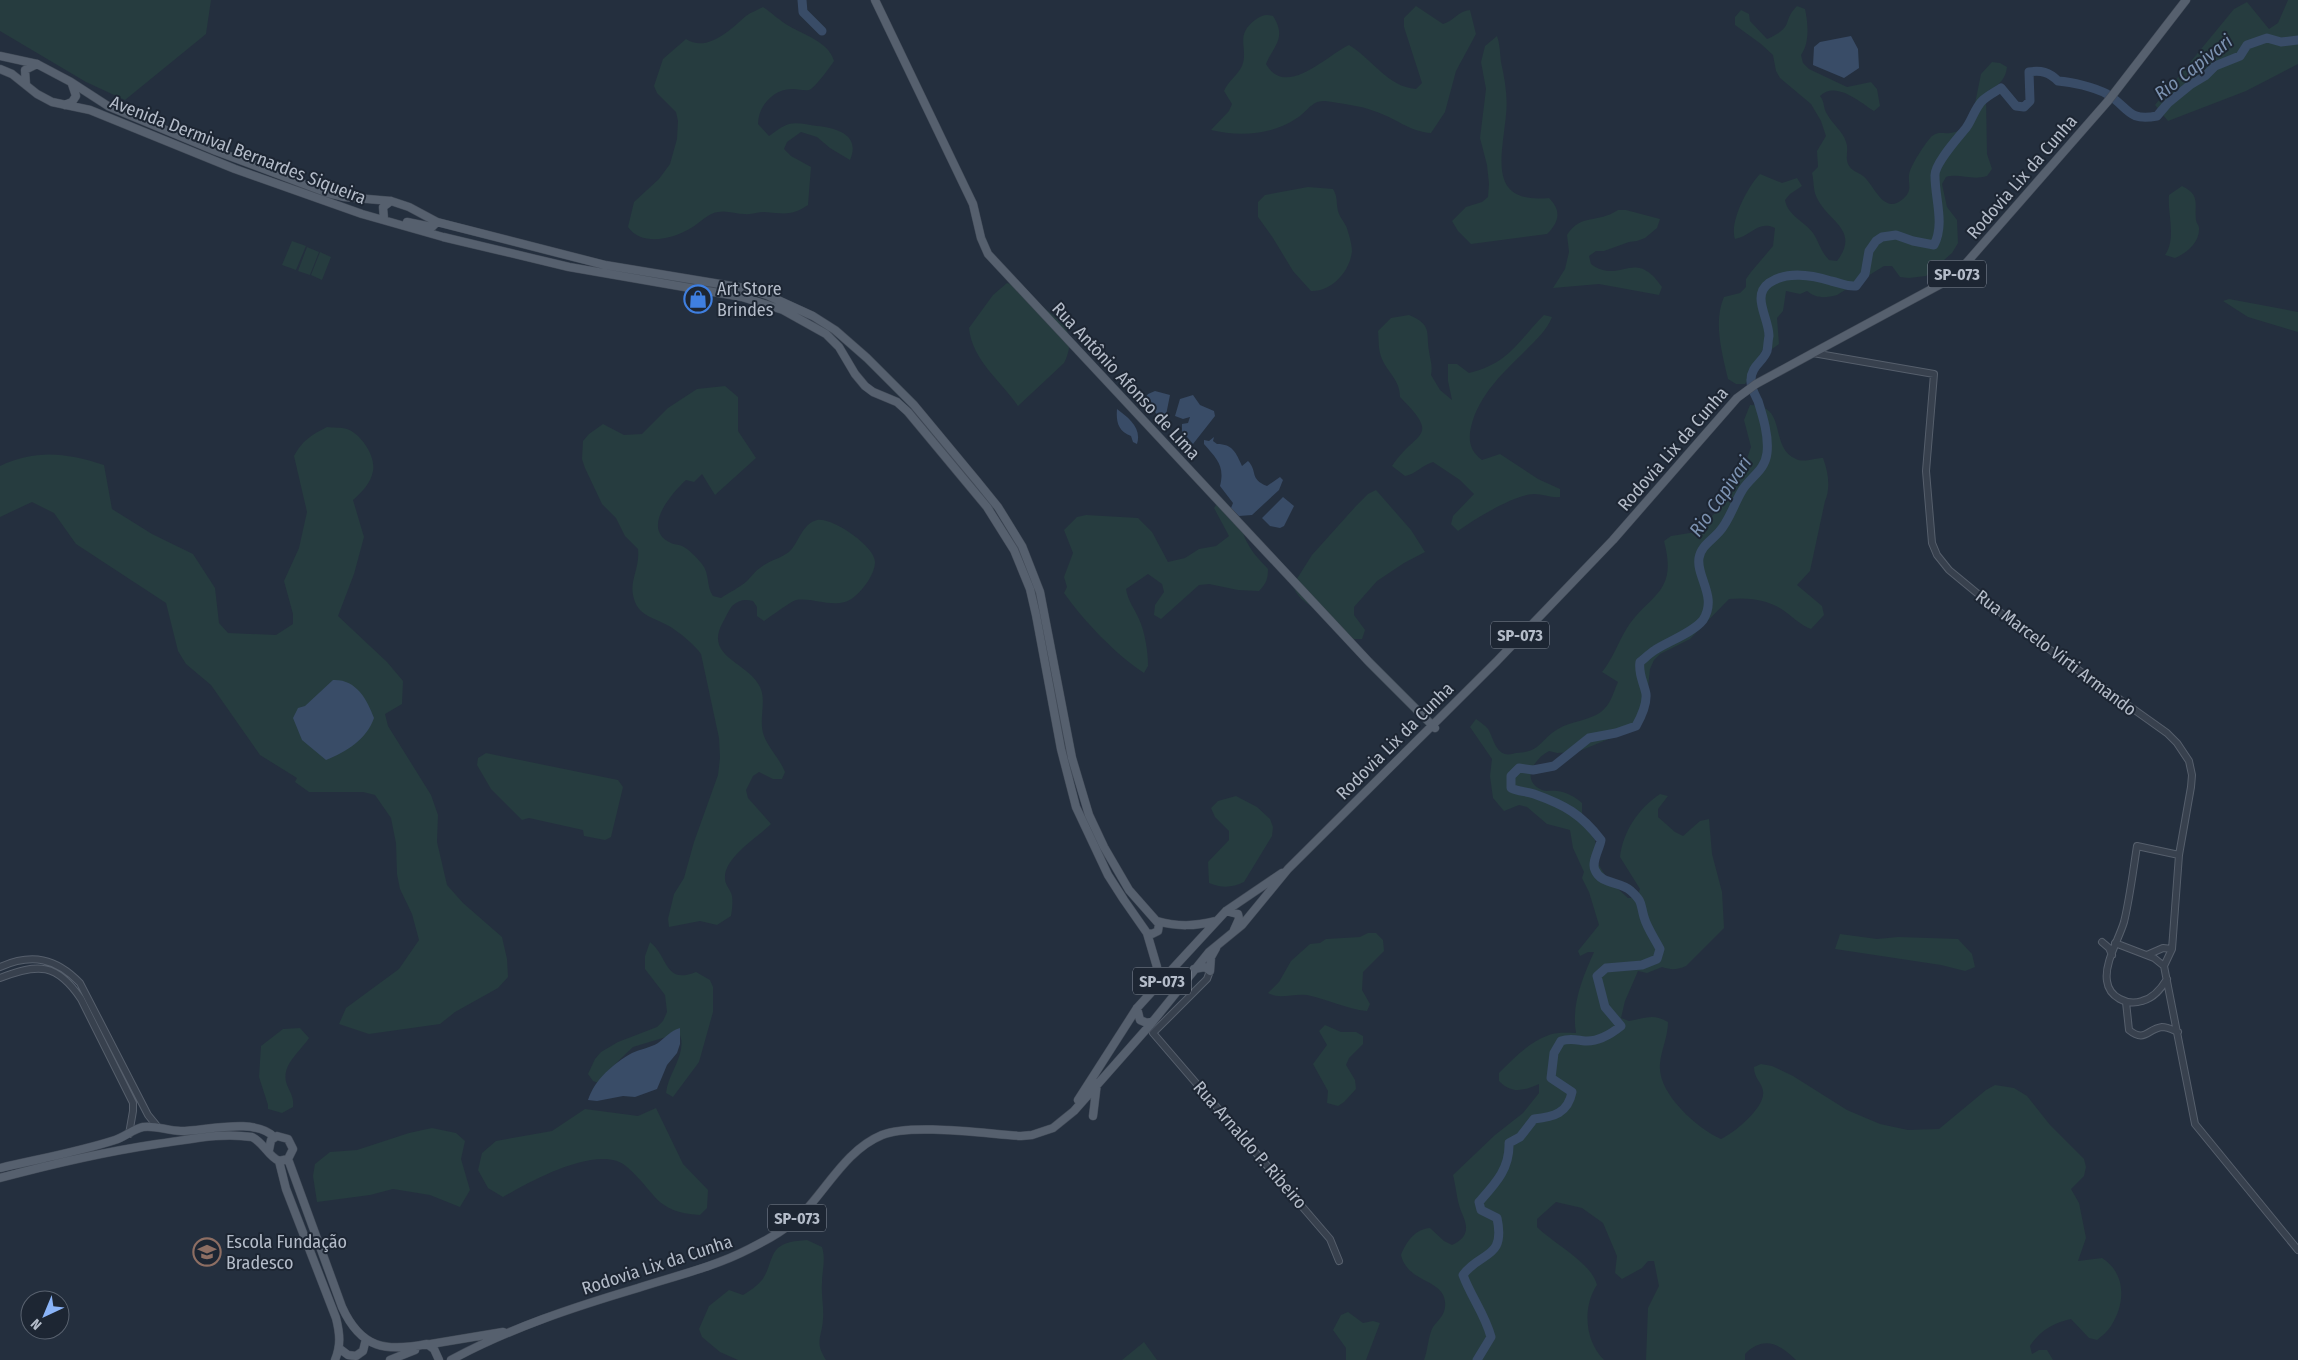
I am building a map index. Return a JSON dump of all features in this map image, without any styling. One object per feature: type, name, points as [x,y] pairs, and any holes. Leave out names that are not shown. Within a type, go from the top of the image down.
[{"type":"main road","name":"Rua Antônio Afonso de Lima","points":[[875,0],[972,204],[988,254],[1356,649],[1434,727]]},
{"type":"main road","name":"Rodovia Lix da Cunha","points":[[451,1360],[512,1331],[590,1302],[718,1263],[747,1250],[792,1223],[854,1154],[867,1142],[884,1134],[912,1130],[1032,1135],[1053,1128],[1065,1118],[1153,1021],[1194,969],[1216,946],[1232,934],[1255,911],[1288,869],[1422,735],[1426,735],[1442,720],[1444,713],[1613,540],[1743,392],[1954,277],[2108,102],[2186,0]]},
{"type":"main road","name":"Avenida Dermival Bernardes Siqueira","points":[[0,56],[37,64],[71,82],[108,106],[216,152],[328,193],[344,197],[391,201],[409,207],[437,222],[605,264],[727,285],[767,295],[813,316],[835,330],[891,380],[914,405],[998,507],[1022,546],[1033,571],[1044,607],[1072,758],[1089,815],[1104,847],[1129,890],[1157,921]]},
{"type":"main road","points":[[26,84],[25,70],[37,64]]},
{"type":"main road","name":"Avenida Dermival Bernardes Siqueira","points":[[0,69],[12,74],[52,102],[90,110],[235,169],[384,220],[569,267],[715,292],[764,303],[783,310],[826,334],[840,347],[851,369],[865,386],[878,394],[898,402],[909,413],[987,507],[1014,550],[1030,589],[1061,749],[1076,807],[1108,875],[1148,933]]},
{"type":"main road","points":[[64,105],[72,102],[76,96],[71,82]]},
{"type":"main road","points":[[384,220],[384,207],[391,201]]},
{"type":"main road","points":[[403,224],[411,213],[409,207]]},
{"type":"main road","points":[[403,224],[432,227],[437,222]]},
{"type":"main road","points":[[851,369],[855,361],[867,358]]},
{"type":"main road","points":[[878,394],[888,388],[891,380]]},
{"type":"main road","points":[[1422,735],[1422,715],[1433,717],[1444,713]]},
{"type":"main road","name":"Rodovia Lix da Cunha","points":[[1065,1118],[1137,1008],[1226,911],[1288,869]]},
{"type":"main road","points":[[1226,911],[1238,914],[1239,919],[1232,934]]},
{"type":"main road","points":[[1157,921],[1175,926],[1193,926],[1216,921]]},
{"type":"main road","points":[[1156,988],[1157,967],[1148,933],[1152,934],[1158,931],[1160,928],[1157,921]]},
{"type":"main road","points":[[1210,971],[1211,957],[1216,946]]},
{"type":"main road","points":[[1194,969],[1205,967],[1210,971]]},
{"type":"main road","points":[[1137,1008],[1137,1016],[1140,1020],[1147,1023],[1153,1021]]},
{"type":"main road","points":[[1093,1116],[1097,1083]]},
{"type":"main road","points":[[157,1126],[161,1136],[157,1144]]},
{"type":"main road","points":[[0,1168],[116,1140],[139,1128],[157,1126],[183,1131],[246,1127],[264,1131],[274,1137],[281,1136],[288,1139],[293,1149],[288,1159],[342,1307],[353,1327],[366,1339],[382,1347],[393,1349],[428,1344],[434,1349],[439,1360]]},
{"type":"main road","points":[[129,1134],[129,1141],[133,1147]]},
{"type":"main road","points":[[0,1178],[65,1161],[133,1147],[204,1136],[229,1135],[252,1138],[269,1150],[274,1159],[279,1161],[288,1159]]},
{"type":"main road","points":[[269,1150],[269,1143],[274,1137]]},
{"type":"main road","points":[[279,1161],[286,1189],[340,1332],[340,1348],[335,1360]]},
{"type":"main road","name":"Rodovia Lix da Cunha","points":[[390,1360],[428,1344],[512,1331]]},
{"type":"main road","points":[[340,1348],[348,1355],[356,1356],[363,1351],[366,1339]]},
{"type":"street","name":"Rua Marcelo Virti Armando","points":[[1813,353],[1934,374],[1926,471],[1932,543],[1937,555],[1949,570],[2018,627],[2167,734],[2177,743],[2189,761],[2192,775],[2179,855],[2172,949]]},
{"type":"street","points":[[2167,979],[2151,998],[2136,1003],[2126,1002],[2109,988],[2107,970],[2127,908],[2137,846],[2179,855]]},
{"type":"street","points":[[2102,942],[2110,948],[2112,956]]},
{"type":"street","points":[[2115,943],[2147,955],[2164,966]]},
{"type":"street","points":[[2112,956],[2127,946]]},
{"type":"street","points":[[2147,955],[2163,948],[2172,949],[2164,966],[2195,1124],[2298,1250]]},
{"type":"street","points":[[0,967],[26,959],[41,959],[64,968],[76,979],[87,994],[148,1115],[157,1126]]},
{"type":"street","points":[[0,978],[23,968],[37,968],[56,974],[73,988],[85,1008],[132,1103],[133,1111],[129,1134]]},
{"type":"street","name":"Rua Arnaldo P. Ribeiro","points":[[1210,971],[1206,979],[1166,1022],[1153,1033],[1330,1239],[1339,1261]]},
{"type":"street","points":[[2126,1002],[2129,1030],[2136,1036],[2144,1036],[2161,1028],[2178,1032]]},
{"type":"green space","points":[[0,0],[211,0],[206,34],[125,100],[86,82],[0,31]]},
{"type":"green space","points":[[2288,0],[2298,0],[2298,64],[2246,91],[2168,121],[2155,105],[2234,9],[2247,2],[2269,29],[2278,23]]},
{"type":"green space","points":[[1416,6],[1443,24],[1462,12],[1470,10],[1476,34],[1456,71],[1445,112],[1431,133],[1416,130],[1369,109],[1325,101],[1313,104],[1301,116],[1288,124],[1267,131],[1244,134],[1211,130],[1229,111],[1232,104],[1224,91],[1242,66],[1245,31],[1257,18],[1264,15],[1273,16],[1279,30],[1278,41],[1266,64],[1274,74],[1284,77],[1295,76],[1318,65],[1349,45],[1389,78],[1406,87],[1416,89],[1422,83],[1404,27],[1404,18]]},
{"type":"green space","points":[[1797,6],[1805,9],[1807,20],[1808,33],[1806,45],[1801,55],[1803,63],[1809,69],[1847,87],[1871,82],[1877,89],[1880,106],[1874,111],[1848,94],[1841,92],[1833,90],[1820,96],[1827,114],[1845,138],[1849,166],[1867,180],[1884,201],[1890,204],[1896,203],[1906,196],[1909,190],[1909,175],[1912,166],[1934,134],[1956,132],[1971,123],[1981,74],[1992,62],[2000,63],[2007,67],[2004,78],[1999,84],[1989,90],[1986,98],[1987,154],[1992,169],[1987,176],[1982,177],[1946,177],[1942,184],[1947,207],[1957,220],[1958,243],[1952,253],[1926,276],[1900,277],[1892,266],[1884,266],[1837,295],[1821,297],[1807,291],[1800,294],[1786,291],[1783,311],[1777,318],[1779,344],[1772,349],[1765,346],[1745,384],[1736,384],[1728,379],[1721,348],[1719,317],[1721,307],[1724,297],[1740,293],[1746,287],[1746,279],[1773,246],[1775,228],[1769,226],[1759,227],[1735,239],[1734,232],[1737,214],[1745,195],[1755,180],[1760,174],[1782,183],[1797,178],[1802,186],[1785,200],[1789,210],[1813,233],[1829,260],[1837,261],[1845,241],[1844,233],[1840,226],[1821,205],[1814,190],[1812,173],[1818,167],[1817,151],[1826,136],[1821,121],[1811,104],[1780,78],[1776,71],[1773,55],[1735,25],[1735,17],[1741,10],[1749,14],[1750,21],[1767,39],[1782,31],[1792,11]]},
{"type":"green space","points":[[763,7],[786,24],[822,44],[831,54],[834,61],[818,82],[809,90],[786,89],[768,99],[761,111],[758,124],[769,136],[792,123],[825,127],[839,131],[850,139],[852,144],[853,151],[850,160],[830,148],[817,137],[801,132],[787,142],[784,149],[791,156],[811,167],[808,205],[802,209],[791,213],[764,212],[747,214],[724,211],[707,216],[684,232],[667,238],[649,239],[641,237],[628,227],[634,202],[659,179],[670,164],[677,139],[678,121],[676,112],[657,93],[654,86],[663,59],[686,39],[694,43],[710,42],[726,33],[748,15]]},
{"type":"green space","points":[[1497,36],[1505,82],[1507,108],[1502,147],[1503,174],[1507,185],[1516,193],[1529,198],[1549,198],[1556,207],[1557,216],[1554,225],[1547,234],[1471,244],[1458,231],[1452,221],[1466,207],[1482,202],[1488,197],[1487,165],[1480,138],[1486,89],[1481,62],[1485,46]]},
{"type":"green space","points":[[2182,186],[2188,189],[2194,196],[2199,233],[2192,246],[2175,258],[2165,255],[2169,248],[2171,233],[2169,195]]},
{"type":"green space","points":[[1308,187],[1333,189],[1337,208],[1347,229],[1352,251],[1348,266],[1338,279],[1326,288],[1311,291],[1293,271],[1258,217],[1258,202],[1265,195]]},
{"type":"green space","points":[[1618,210],[1626,210],[1660,219],[1657,228],[1645,238],[1604,251],[1596,251],[1589,256],[1591,264],[1602,270],[1611,271],[1643,269],[1652,275],[1662,287],[1659,295],[1599,284],[1553,288],[1565,269],[1569,252],[1567,235],[1572,228],[1584,221],[1603,217]]},
{"type":"green space","points":[[292,241],[306,246],[296,270],[282,265]]},
{"type":"green space","points":[[307,247],[319,252],[310,275],[298,271]]},
{"type":"green space","points":[[320,252],[331,257],[322,280],[311,275]]},
{"type":"green space","points":[[1007,283],[1021,291],[1058,320],[1068,333],[1070,340],[1064,363],[1018,406],[981,360],[971,340],[969,328],[993,295]]},
{"type":"green space","points":[[2229,299],[2298,312],[2298,332],[2248,317],[2223,301]]},
{"type":"green space","points":[[1409,315],[1425,326],[1432,365],[1431,375],[1440,390],[1452,400],[1448,381],[1448,364],[1457,364],[1469,373],[1483,369],[1494,364],[1512,350],[1544,315],[1552,317],[1541,335],[1501,375],[1486,394],[1475,415],[1470,437],[1472,449],[1482,460],[1500,454],[1538,479],[1560,489],[1560,497],[1534,494],[1525,495],[1484,514],[1458,531],[1451,524],[1453,516],[1474,494],[1460,480],[1433,462],[1405,476],[1392,466],[1421,434],[1422,428],[1420,420],[1400,397],[1396,381],[1384,364],[1379,349],[1378,331],[1391,318]]},
{"type":"green space","points":[[725,386],[738,397],[738,431],[756,458],[715,495],[702,474],[694,482],[686,480],[673,493],[658,520],[658,529],[662,537],[672,544],[685,547],[695,556],[704,568],[713,596],[721,598],[747,581],[764,565],[790,551],[804,529],[817,520],[832,523],[852,534],[868,548],[875,562],[871,577],[865,586],[847,601],[833,603],[796,600],[764,621],[757,616],[757,607],[753,601],[739,601],[729,610],[718,634],[719,643],[729,658],[754,678],[760,687],[763,698],[762,730],[785,772],[782,779],[773,779],[759,772],[753,776],[746,790],[748,798],[771,824],[742,848],[726,871],[725,881],[732,898],[731,916],[717,925],[700,921],[669,927],[668,919],[674,894],[684,878],[694,842],[718,775],[720,758],[719,738],[701,654],[691,643],[669,626],[642,612],[635,602],[632,589],[638,562],[638,549],[625,536],[616,518],[602,504],[582,459],[583,441],[603,424],[624,435],[642,434],[668,408],[697,389]]},
{"type":"green space","points":[[1750,405],[1762,407],[1770,412],[1782,446],[1796,459],[1823,458],[1828,480],[1827,496],[1810,571],[1797,585],[1822,606],[1824,615],[1811,629],[1767,602],[1752,599],[1729,599],[1690,639],[1660,654],[1654,660],[1650,669],[1645,716],[1633,729],[1577,752],[1557,753],[1549,751],[1538,759],[1532,770],[1532,781],[1535,786],[1544,791],[1567,794],[1582,803],[1582,821],[1595,840],[1597,862],[1608,880],[1628,898],[1636,898],[1640,889],[1620,857],[1628,829],[1645,806],[1660,794],[1668,796],[1658,809],[1658,817],[1675,832],[1683,836],[1700,821],[1709,819],[1712,854],[1722,892],[1724,928],[1686,966],[1674,969],[1662,967],[1647,973],[1638,971],[1625,1001],[1621,1018],[1629,1021],[1653,1017],[1668,1022],[1660,1064],[1665,1086],[1672,1098],[1690,1118],[1721,1139],[1748,1119],[1760,1104],[1763,1091],[1755,1075],[1754,1067],[1761,1064],[1772,1066],[1793,1076],[1847,1110],[1880,1124],[1908,1130],[1939,1129],[1986,1090],[1995,1085],[2014,1088],[2027,1096],[2050,1125],[2084,1159],[2086,1167],[2084,1176],[2071,1189],[2079,1203],[2086,1238],[2078,1261],[2102,1258],[2116,1272],[2121,1289],[2121,1298],[2116,1317],[2110,1328],[2097,1340],[2089,1338],[2071,1319],[2053,1325],[2043,1331],[2030,1346],[2032,1354],[2039,1350],[2047,1350],[2053,1360],[1796,1360],[1778,1346],[1765,1343],[1752,1348],[1745,1354],[1745,1360],[1646,1360],[1648,1308],[1659,1286],[1654,1261],[1648,1261],[1642,1268],[1622,1279],[1615,1273],[1617,1256],[1603,1223],[1582,1208],[1556,1202],[1537,1219],[1537,1227],[1580,1261],[1594,1277],[1597,1285],[1589,1303],[1589,1334],[1604,1360],[1424,1360],[1431,1331],[1445,1307],[1444,1298],[1434,1286],[1411,1272],[1405,1265],[1401,1255],[1412,1237],[1425,1229],[1430,1228],[1444,1241],[1452,1245],[1465,1235],[1466,1226],[1458,1203],[1453,1175],[1495,1135],[1523,1113],[1539,1093],[1539,1084],[1523,1090],[1508,1088],[1499,1081],[1499,1073],[1522,1051],[1542,1038],[1555,1033],[1576,1033],[1575,1012],[1579,991],[1594,952],[1588,952],[1580,956],[1578,951],[1599,925],[1589,892],[1582,878],[1584,872],[1573,848],[1570,830],[1547,824],[1527,807],[1519,805],[1504,811],[1493,798],[1490,776],[1492,759],[1470,727],[1476,719],[1484,725],[1499,750],[1505,754],[1525,752],[1536,748],[1558,729],[1591,717],[1604,709],[1618,682],[1602,672],[1627,628],[1665,583],[1667,559],[1664,541],[1671,536],[1696,532],[1715,513],[1723,497],[1745,464],[1751,447],[1744,420]]},
{"type":"green space","points":[[327,427],[347,429],[357,436],[370,452],[373,465],[372,475],[368,483],[353,500],[364,537],[354,574],[338,616],[387,662],[403,681],[402,704],[385,714],[388,726],[431,795],[438,815],[437,842],[447,885],[463,903],[502,937],[507,959],[508,977],[498,988],[455,1012],[440,1024],[369,1034],[339,1024],[346,1008],[399,969],[419,940],[412,914],[400,889],[397,874],[396,843],[391,818],[375,795],[363,792],[309,792],[295,782],[297,778],[260,755],[211,685],[186,664],[178,651],[166,603],[76,544],[54,513],[32,502],[0,517],[0,466],[39,455],[77,458],[104,465],[112,509],[152,534],[193,554],[215,588],[219,623],[228,633],[276,635],[293,624],[293,614],[284,581],[299,548],[307,512],[294,456],[300,446]]},
{"type":"green space","points":[[1376,490],[1411,530],[1425,552],[1377,581],[1354,607],[1354,615],[1365,630],[1362,639],[1354,639],[1333,620],[1299,597],[1293,585],[1312,555],[1356,506],[1368,494]]},
{"type":"green space","points":[[1218,502],[1227,506],[1237,515],[1244,537],[1250,548],[1268,569],[1266,581],[1259,591],[1238,590],[1209,584],[1199,585],[1161,619],[1154,615],[1155,605],[1164,592],[1162,584],[1148,574],[1126,589],[1141,624],[1147,648],[1148,666],[1144,673],[1101,636],[1064,593],[1067,587],[1064,577],[1073,553],[1064,530],[1077,517],[1086,515],[1138,518],[1152,532],[1168,562],[1185,558],[1199,549],[1216,546],[1229,536],[1214,508]]},
{"type":"green space","points":[[486,753],[618,780],[623,787],[611,837],[605,840],[584,836],[583,830],[529,818],[522,820],[491,789],[477,765],[478,758]]},
{"type":"green space","points":[[1236,796],[1257,807],[1270,819],[1273,827],[1272,836],[1244,882],[1226,887],[1218,886],[1209,883],[1208,862],[1229,840],[1229,831],[1215,817],[1211,808],[1218,801]]},
{"type":"green space","points":[[1368,933],[1376,933],[1383,940],[1384,951],[1363,972],[1362,990],[1370,1004],[1367,1011],[1307,995],[1277,996],[1268,993],[1279,982],[1291,961],[1310,944],[1320,943],[1326,939],[1360,937]]},
{"type":"green space","points":[[1840,934],[1877,939],[1898,937],[1958,939],[1972,954],[1975,967],[1965,971],[1941,965],[1835,949]]},
{"type":"green space","points":[[650,942],[672,972],[678,975],[686,975],[696,972],[710,980],[713,987],[713,1012],[699,1062],[673,1097],[666,1093],[680,1054],[681,1039],[678,1031],[666,1037],[633,1047],[609,1070],[601,1084],[593,1081],[588,1074],[595,1059],[601,1052],[618,1042],[657,1027],[663,1021],[667,1012],[665,995],[645,969],[645,956]]},
{"type":"green space","points":[[1325,1025],[1341,1032],[1356,1032],[1363,1036],[1363,1044],[1349,1058],[1346,1065],[1355,1080],[1356,1089],[1338,1106],[1327,1103],[1328,1091],[1313,1064],[1327,1045],[1319,1031]]},
{"type":"green space","points":[[300,1028],[309,1038],[292,1060],[286,1072],[287,1085],[293,1098],[293,1107],[282,1113],[268,1109],[259,1077],[261,1046],[283,1029]]},
{"type":"green space","points":[[656,1108],[683,1164],[708,1190],[707,1208],[700,1215],[673,1210],[665,1205],[627,1167],[615,1160],[600,1159],[565,1167],[530,1182],[503,1197],[488,1188],[478,1170],[482,1153],[496,1141],[552,1131],[585,1109],[638,1116]]},
{"type":"green space","points":[[432,1128],[456,1133],[465,1141],[461,1159],[470,1190],[460,1207],[430,1195],[393,1189],[370,1195],[317,1202],[313,1176],[315,1164],[330,1152],[357,1150],[409,1133]]},
{"type":"green space","points":[[807,1240],[822,1247],[823,1252],[823,1314],[820,1348],[826,1360],[738,1360],[720,1352],[702,1337],[699,1329],[709,1306],[729,1290],[743,1295],[748,1292],[762,1280],[773,1255],[779,1247],[792,1242]]},
{"type":"green space","points":[[1348,1312],[1363,1323],[1373,1321],[1380,1323],[1366,1360],[1346,1360],[1346,1348],[1333,1330],[1341,1315]]},
{"type":"green space","points":[[1144,1342],[1157,1360],[1122,1360]]},
{"type":"water","points":[[1851,36],[1858,49],[1859,68],[1844,78],[1813,65],[1814,47],[1820,42]]},
{"type":"water","points":[[1155,391],[1170,395],[1166,415],[1162,417],[1158,416],[1145,398],[1148,394]]},
{"type":"water","points":[[1193,395],[1200,405],[1214,411],[1215,416],[1193,444],[1182,431],[1182,424],[1188,423],[1190,417],[1183,419],[1175,416],[1180,399]]},
{"type":"water","points":[[1117,409],[1136,428],[1138,433],[1137,444],[1119,426]]},
{"type":"water","points":[[1214,437],[1213,441],[1217,444],[1222,444],[1233,450],[1242,466],[1248,461],[1253,468],[1256,478],[1261,483],[1267,486],[1280,477],[1283,480],[1279,490],[1252,515],[1239,516],[1231,508],[1233,503],[1220,486],[1221,468],[1204,444],[1204,440],[1209,441]]},
{"type":"water","points":[[1283,497],[1294,506],[1284,526],[1280,528],[1270,526],[1262,518]]},
{"type":"water","points":[[333,680],[348,683],[360,692],[374,718],[371,726],[355,744],[326,760],[302,740],[293,718],[298,708],[305,706]]},
{"type":"water","points":[[680,1028],[680,1044],[677,1053],[667,1065],[657,1089],[635,1097],[623,1096],[597,1101],[588,1100],[595,1085],[618,1062],[632,1053],[655,1045],[671,1032]]},
{"type":"waterway","name":"Rio Capivari","points":[[802,0],[803,12],[822,31]]},
{"type":"waterway","name":"Rio Capivari","points":[[1477,1360],[1491,1337],[1463,1275],[1470,1267],[1495,1248],[1499,1232],[1497,1218],[1481,1210],[1479,1202],[1500,1176],[1507,1161],[1509,1143],[1520,1137],[1534,1119],[1559,1113],[1567,1105],[1572,1092],[1551,1078],[1554,1053],[1561,1041],[1570,1039],[1585,1041],[1600,1039],[1621,1026],[1605,1007],[1597,976],[1606,968],[1642,965],[1657,959],[1660,949],[1647,925],[1638,898],[1627,888],[1606,881],[1595,870],[1595,859],[1601,840],[1594,831],[1572,811],[1555,802],[1511,788],[1511,776],[1519,768],[1533,770],[1554,766],[1589,738],[1616,733],[1636,726],[1646,702],[1640,662],[1655,650],[1693,629],[1703,620],[1707,612],[1708,595],[1700,572],[1700,554],[1723,527],[1743,489],[1758,473],[1766,459],[1767,440],[1765,427],[1751,382],[1753,371],[1765,355],[1769,336],[1761,301],[1761,294],[1764,288],[1776,279],[1799,275],[1856,286],[1865,274],[1869,251],[1876,241],[1882,237],[1896,235],[1934,245],[1939,229],[1939,211],[1935,185],[1938,165],[1966,128],[1984,99],[2001,88],[2016,106],[2024,107],[2030,101],[2029,72],[2045,72],[2058,81],[2096,89],[2107,94],[2134,115],[2140,117],[2157,116],[2168,103],[2190,85],[2205,76],[2215,66],[2240,56],[2247,45],[2267,38],[2281,42],[2298,40]]},
{"type":"place","name":"Art Store Brindes","points":[[698,299]]},
{"type":"place","name":"Escola Fundação Bradesco","points":[[207,1252]]}]
